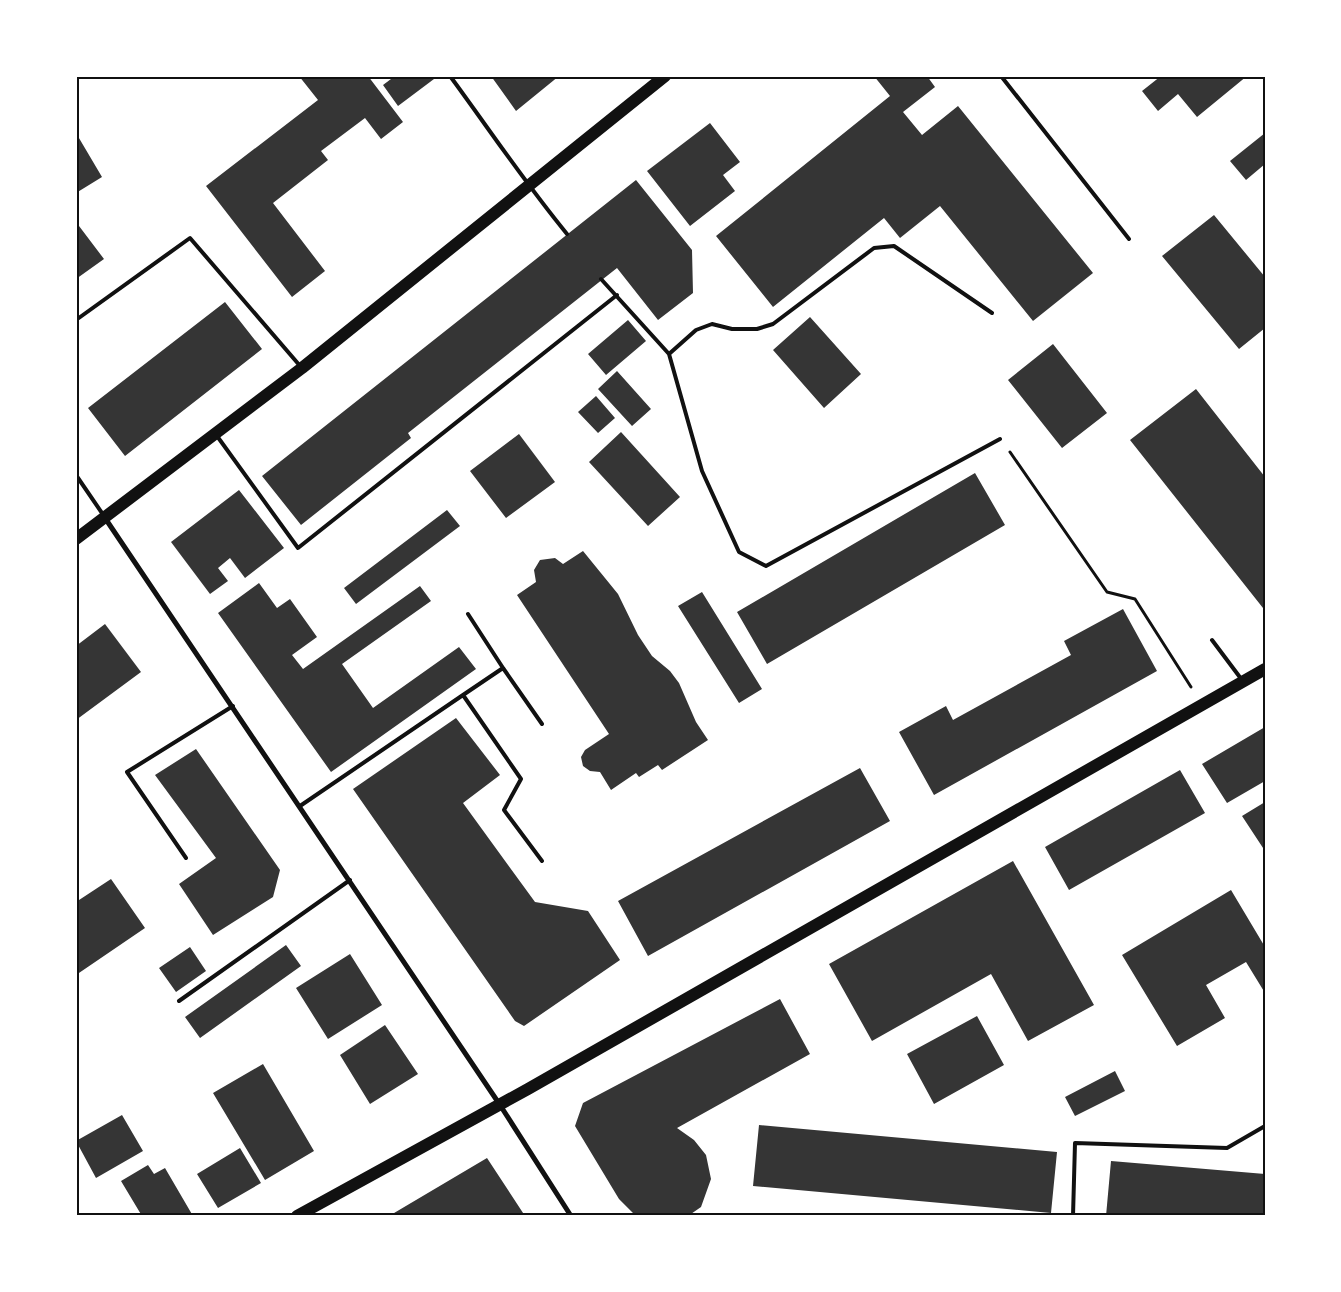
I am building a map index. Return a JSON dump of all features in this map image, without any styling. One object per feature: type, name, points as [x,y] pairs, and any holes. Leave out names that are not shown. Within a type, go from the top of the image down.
[{"type":"main road","points":[[76,539],[302,368],[665,76]]},
{"type":"main road","points":[[297,1216],[500,1105],[1265,670]]},
{"type":"street","points":[[105,518],[350,880],[500,1105],[571,1216]]},
{"type":"lane","points":[[450,76],[511,158],[528,186],[567,234]]},
{"type":"lane","points":[[1001,76],[1129,239]]},
{"type":"lane","points":[[76,320],[190,238],[302,368]]},
{"type":"lane","points":[[669,354],[696,330],[712,324],[732,329],[757,329],[774,324],[874,248],[894,246],[992,313]]},
{"type":"lane","points":[[602,279],[669,354],[702,471],[738,552],[766,566],[1000,439]]},
{"type":"lane","points":[[216,434],[298,548],[617,295]]},
{"type":"lane","points":[[76,475],[105,518]]},
{"type":"lane","points":[[468,614],[542,724]]},
{"type":"lane","points":[[1212,640],[1243,682]]},
{"type":"lane","points":[[300,806],[503,668]]},
{"type":"lane","points":[[463,695],[521,779],[504,810],[542,861]]},
{"type":"lane","points":[[186,858],[127,772],[233,706]]},
{"type":"lane","points":[[179,1001],[350,880]]},
{"type":"lane","points":[[1073,1216],[1075,1143],[1227,1148],[1265,1126]]},
{"type":"path","points":[[1000,439],[1107,592],[1135,599],[1176,661],[1202,705]]},
{"type":"building","points":[[299,76],[368,76],[403,122],[381,139],[365,118],[321,151],[328,160],[273,203],[325,271],[292,297],[206,186],[318,100]]},
{"type":"building","points":[[395,76],[438,76],[398,106],[383,85]]},
{"type":"building","points":[[491,76],[559,76],[516,111]]},
{"type":"building","points":[[874,76],[927,76],[935,87],[903,112],[922,135],[958,106],[1093,273],[1033,321],[940,206],[900,238],[884,218],[773,307],[716,236],[890,96]]},
{"type":"building","points":[[1161,76],[1247,76],[1197,117],[1178,94],[1158,111],[1142,91]]},
{"type":"building","points":[[710,123],[740,162],[723,175],[735,191],[690,226],[647,171]]},
{"type":"building","points":[[76,133],[102,177],[76,193]]},
{"type":"building","points":[[1265,133],[1265,164],[1246,180],[1230,161]]},
{"type":"building","points":[[636,180],[692,250],[693,293],[658,320],[617,268],[408,433],[411,438],[301,525],[262,476]]},
{"type":"building","points":[[1214,215],[1265,277],[1265,328],[1239,349],[1162,256]]},
{"type":"building","points":[[76,222],[104,259],[76,279]]},
{"type":"building","points":[[225,302],[262,349],[125,456],[88,408]]},
{"type":"building","points":[[810,317],[861,374],[824,408],[773,350]]},
{"type":"building","points":[[628,320],[646,341],[606,375],[588,354]]},
{"type":"building","points":[[1053,344],[1107,413],[1062,448],[1008,380]]},
{"type":"building","points":[[617,371],[651,409],[632,426],[598,389]]},
{"type":"building","points":[[1196,389],[1265,477],[1265,607],[1263,608],[1130,440]]},
{"type":"building","points":[[596,396],[615,418],[598,433],[578,412]]},
{"type":"building","points":[[621,432],[680,497],[648,526],[589,462]]},
{"type":"building","points":[[519,434],[555,482],[506,518],[470,471]]},
{"type":"building","points":[[975,473],[1005,525],[767,664],[737,612]]},
{"type":"building","points":[[239,490],[284,548],[245,578],[230,558],[218,568],[228,581],[210,594],[171,542]]},
{"type":"building","points":[[447,510],[460,526],[356,604],[344,588]]},
{"type":"building","points":[[583,551],[618,594],[638,635],[652,656],[670,671],[679,683],[696,722],[708,740],[662,770],[658,765],[639,777],[636,773],[611,790],[600,772],[590,771],[583,766],[581,757],[585,750],[609,734],[517,595],[536,582],[534,570],[540,560],[555,558],[563,564]]},
{"type":"building","points":[[259,583],[277,608],[290,599],[317,637],[292,655],[303,669],[420,586],[431,601],[342,664],[373,708],[459,647],[476,669],[331,772],[218,613]]},
{"type":"building","points":[[702,592],[762,689],[739,703],[678,606]]},
{"type":"building","points":[[1123,609],[1157,671],[934,795],[899,732],[946,706],[953,720],[1071,655],[1064,641]]},
{"type":"building","points":[[105,624],[141,672],[76,720],[76,646]]},
{"type":"building","points":[[456,718],[500,775],[463,803],[535,902],[588,911],[620,960],[524,1026],[515,1021],[353,789]]},
{"type":"building","points":[[1265,727],[1265,781],[1227,803],[1202,764]]},
{"type":"building","points":[[196,749],[280,870],[273,897],[213,935],[179,884],[216,858],[155,775]]},
{"type":"building","points":[[860,768],[890,821],[648,956],[618,901]]},
{"type":"building","points":[[1180,770],[1205,813],[1069,890],[1045,847]]},
{"type":"building","points":[[1265,802],[1265,851],[1242,816]]},
{"type":"building","points":[[1013,861],[1094,1005],[1028,1041],[991,974],[872,1041],[829,964]]},
{"type":"building","points":[[111,879],[145,928],[76,975],[76,902]]},
{"type":"building","points":[[1231,890],[1265,947],[1265,993],[1246,962],[1206,985],[1225,1018],[1177,1046],[1122,955]]},
{"type":"building","points":[[286,945],[301,966],[200,1038],[185,1017]]},
{"type":"building","points":[[190,947],[206,971],[176,992],[159,968]]},
{"type":"building","points":[[350,954],[382,1005],[328,1039],[296,988]]},
{"type":"building","points":[[780,999],[810,1054],[677,1128],[694,1140],[706,1155],[711,1179],[701,1207],[688,1216],[634,1214],[619,1199],[575,1126],[583,1103]]},
{"type":"building","points":[[977,1016],[1004,1065],[934,1104],[907,1054]]},
{"type":"building","points":[[385,1025],[418,1074],[370,1104],[340,1055]]},
{"type":"building","points":[[263,1064],[314,1151],[265,1180],[213,1093]]},
{"type":"building","points":[[1115,1071],[1125,1091],[1075,1116],[1065,1097]]},
{"type":"building","points":[[122,1115],[143,1151],[96,1178],[76,1141]]},
{"type":"building","points":[[759,1125],[1057,1152],[1051,1213],[753,1186]]},
{"type":"building","points":[[240,1148],[261,1183],[218,1208],[197,1174]]},
{"type":"building","points":[[487,1158],[525,1216],[389,1216]]},
{"type":"building","points":[[1111,1161],[1265,1174],[1265,1216],[1106,1216]]},
{"type":"building","points":[[148,1165],[154,1174],[165,1168],[193,1216],[142,1216],[121,1181]]}]
